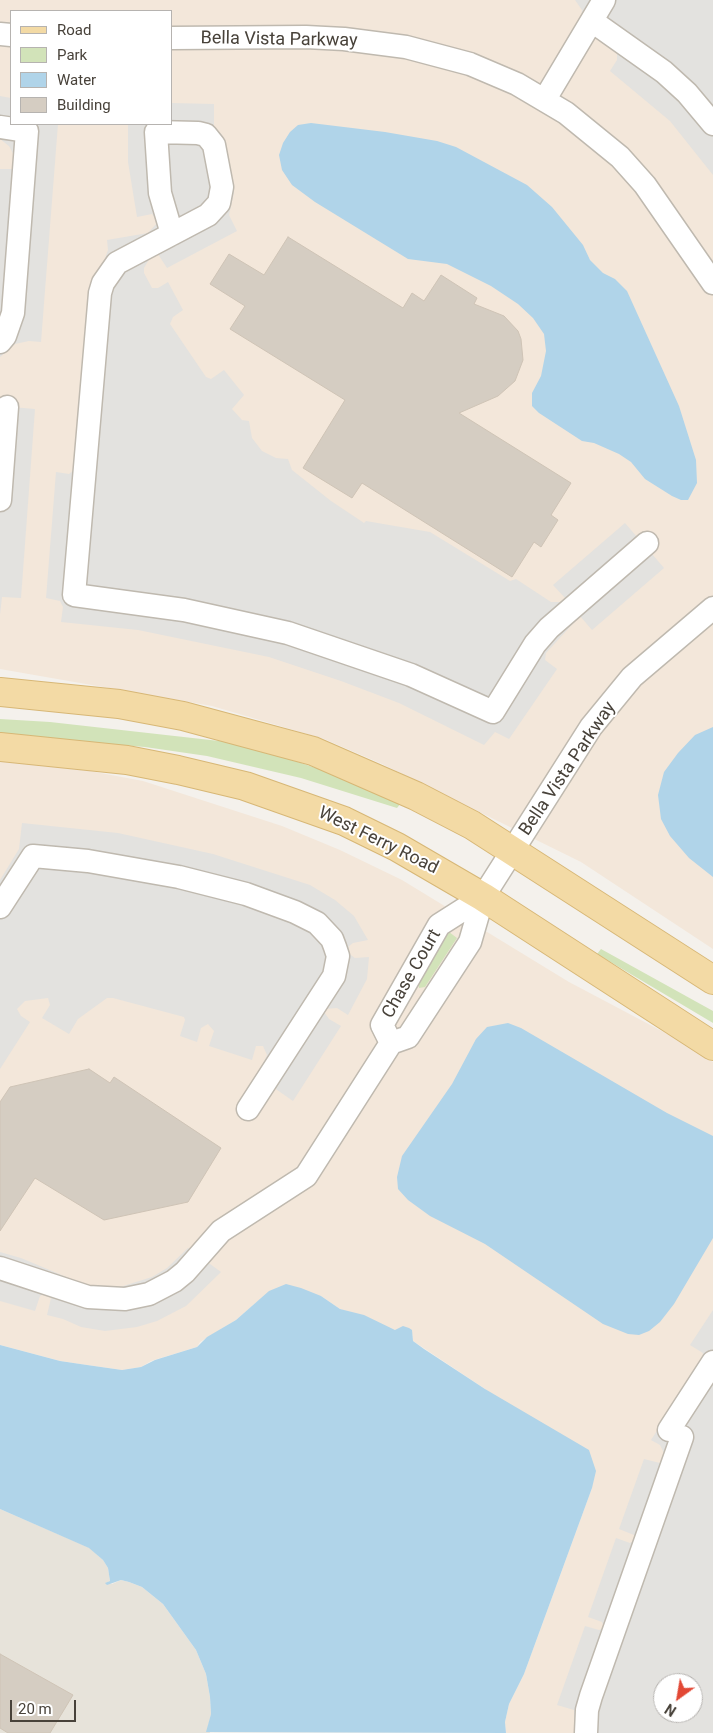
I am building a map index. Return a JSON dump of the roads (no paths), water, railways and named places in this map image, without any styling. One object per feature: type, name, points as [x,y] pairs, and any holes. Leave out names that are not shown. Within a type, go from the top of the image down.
[{"type":"main road","points":[[0,692],[119,704],[183,716],[313,751],[416,796],[472,825],[713,980]]},
{"type":"main road","name":"West Ferry Road","points":[[0,747],[127,760],[245,786],[344,821],[427,864],[483,896],[713,1046]]},
{"type":"street","points":[[545,99],[604,0]]},
{"type":"street","points":[[592,21],[664,72],[687,93],[713,124]]},
{"type":"street","name":"Bella Vista Parkway","points":[[172,38],[306,37],[344,39],[406,47],[470,64],[517,84],[545,99],[594,134],[645,185],[713,283]]},
{"type":"street","points":[[0,127],[27,131],[14,313],[5,336],[0,342]]},
{"type":"street","points":[[172,234],[159,184],[156,132],[198,133],[206,135],[214,145],[222,195],[216,209],[172,234],[117,263],[103,283],[100,294],[74,595],[232,619],[288,633],[411,676],[493,712],[535,644],[549,628],[648,543]]},
{"type":"street","points":[[0,500],[6,407]]},
{"type":"street","name":"Bella Vista Parkway","points":[[514,851],[591,727],[618,693],[650,661],[713,608]]},
{"type":"street","name":"Chase Court","points":[[0,1268],[88,1296],[125,1299],[150,1294],[174,1281],[185,1272],[221,1231],[306,1176],[391,1043],[408,1037],[470,942],[483,896],[514,851]]},
{"type":"street","points":[[0,907],[33,856],[88,860],[180,877],[246,894],[295,912],[317,923],[332,938],[335,946],[338,956],[334,976],[248,1109]]},
{"type":"street","name":"Chase Court","points":[[391,1043],[382,1025],[439,924],[483,896]]},
{"type":"street","points":[[586,1733],[585,1722],[589,1703],[676,1434],[713,1362]]},
{"type":"water","points":[[311,123],[385,132],[437,141],[456,147],[527,185],[552,207],[583,245],[590,260],[603,273],[615,279],[627,291],[679,406],[696,460],[697,483],[688,500],[681,500],[672,496],[645,479],[631,462],[619,454],[594,443],[582,441],[539,413],[532,406],[532,393],[541,376],[546,351],[544,334],[533,318],[518,304],[491,286],[447,264],[408,259],[315,202],[292,185],[282,170],[279,155],[283,143],[290,132],[298,125]]},
{"type":"water","points":[[713,727],[713,877],[689,858],[670,836],[661,819],[658,795],[664,772],[678,753],[695,735]]},
{"type":"water","points":[[508,1023],[521,1028],[667,1113],[713,1136],[713,1238],[674,1304],[660,1322],[649,1331],[639,1335],[628,1334],[603,1324],[485,1244],[430,1216],[408,1200],[398,1189],[397,1177],[402,1156],[452,1084],[476,1039],[487,1027]]},
{"type":"water","points":[[286,1284],[321,1296],[340,1309],[364,1315],[395,1330],[403,1326],[409,1328],[412,1330],[413,1341],[424,1349],[485,1389],[589,1450],[596,1471],[592,1488],[524,1674],[509,1704],[505,1722],[506,1733],[206,1732],[211,1714],[206,1674],[196,1650],[163,1604],[142,1587],[129,1582],[121,1580],[107,1585],[105,1583],[110,1581],[108,1568],[103,1560],[89,1548],[0,1509],[0,1345],[60,1361],[122,1370],[141,1367],[155,1360],[197,1347],[207,1337],[236,1320],[269,1291]]}]
